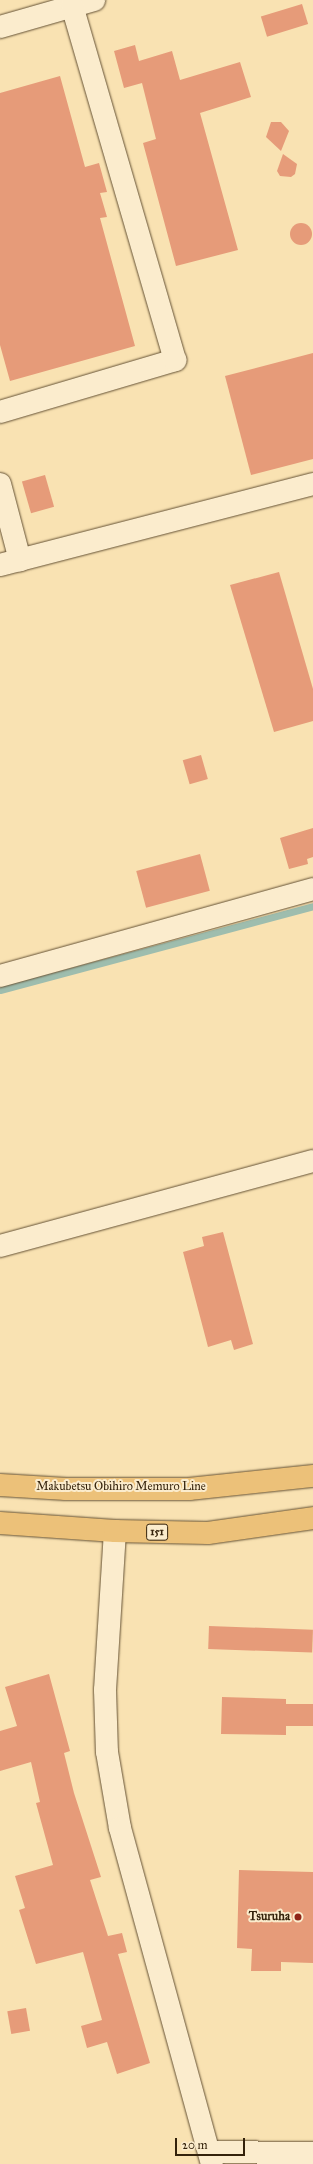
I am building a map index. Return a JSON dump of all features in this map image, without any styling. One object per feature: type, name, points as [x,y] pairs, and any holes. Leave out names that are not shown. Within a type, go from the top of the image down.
[{"type":"main road","name":"Makubetsu Obihiro Memuro Line","points":[[0,1485],[66,1489],[190,1489],[313,1476]]},
{"type":"main road","name":"151","points":[[0,1523],[115,1531],[208,1532],[313,1518]]},
{"type":"street","points":[[0,27],[34,8],[72,6],[94,0]]},
{"type":"street","points":[[0,412],[175,360],[72,6]]},
{"type":"street","points":[[0,484],[10,563],[313,484]]},
{"type":"street","points":[[0,976],[313,889]]},
{"type":"street","points":[[0,1246],[313,1161]]},
{"type":"street","points":[[115,1531],[105,1690],[107,1752],[120,1828],[210,2158],[313,2153]]},
{"type":"building","points":[[302,4],[308,24],[267,37],[261,17]]},
{"type":"building","points":[[135,45],[139,61],[172,51],[180,80],[240,62],[251,97],[200,113],[238,250],[176,266],[143,143],[156,139],[142,83],[124,88],[114,51]]},
{"type":"building","points":[[60,76],[85,167],[99,163],[107,192],[100,193],[107,217],[100,218],[135,346],[10,381],[0,345],[0,93]]},
{"type":"building","points":[[271,122],[281,122],[289,131],[281,151],[266,137]]},
{"type":"building","points":[[283,154],[297,164],[295,174],[291,177],[280,176],[277,171]]},
{"type":"building","points":[[301,223],[309,226],[312,234],[309,242],[301,245],[293,242],[290,234],[293,226]]},
{"type":"building","points":[[313,353],[313,459],[251,475],[225,376]]},
{"type":"building","points":[[45,475],[54,507],[31,513],[22,482]]},
{"type":"building","points":[[279,572],[313,689],[313,721],[274,732],[230,585]]},
{"type":"building","points":[[201,755],[208,779],[190,784],[183,760]]},
{"type":"building","points":[[313,828],[313,857],[307,859],[308,864],[289,869],[280,838]]},
{"type":"building","points":[[200,854],[210,891],[146,908],[136,871]]},
{"type":"building","points":[[223,1232],[253,1344],[234,1350],[231,1340],[208,1347],[183,1252],[204,1246],[202,1237]]},
{"type":"building","points":[[209,1626],[313,1630],[312,1653],[208,1649]]},
{"type":"building","points":[[49,1674],[70,1751],[64,1753],[74,1793],[101,1877],[90,1880],[108,1936],[122,1933],[127,1952],[118,1954],[150,2063],[117,2074],[107,2042],[87,2048],[81,2026],[102,2020],[83,1952],[36,1964],[19,1910],[25,1908],[15,1876],[53,1865],[36,1803],[40,1802],[31,1762],[0,1771],[0,1731],[17,1726],[5,1687]]},
{"type":"building","points":[[222,1697],[286,1699],[286,1704],[313,1704],[313,1726],[286,1726],[286,1735],[221,1734]]},
{"type":"building","points":[[239,1870],[313,1872],[313,1963],[281,1962],[281,1971],[251,1971],[252,1949],[237,1948]]},
{"type":"building","points":[[26,2008],[30,2031],[11,2034],[7,2011]]},
{"type":"waterway","points":[[0,990],[313,906]]},
{"type":"place","name":"Tsuruha","points":[[298,1917]]}]
